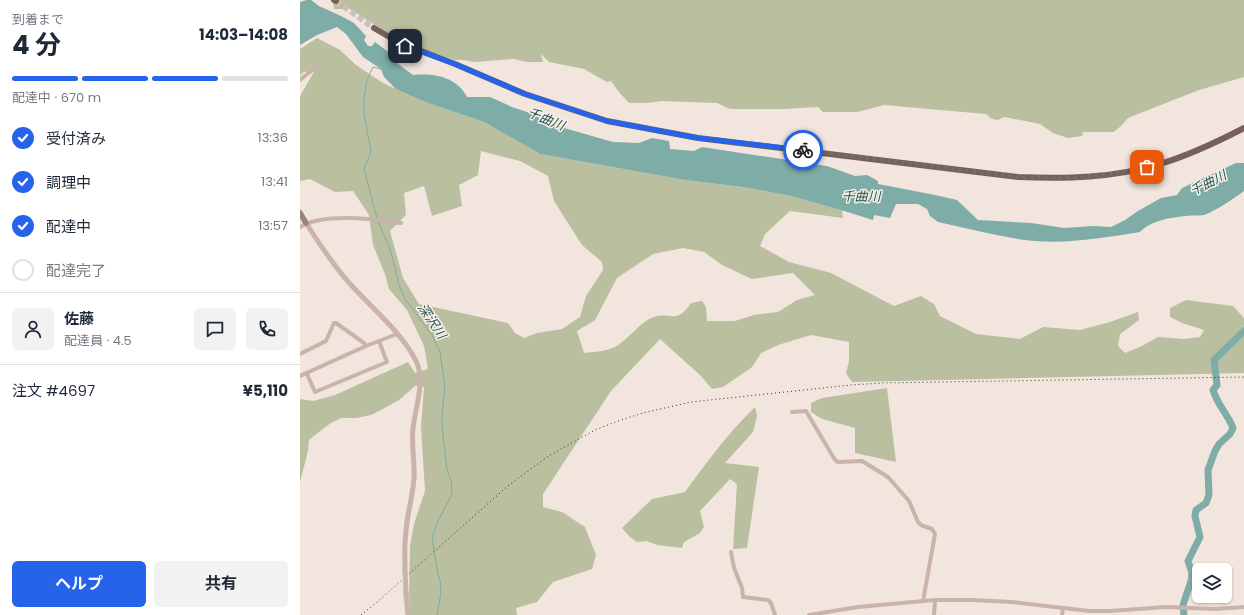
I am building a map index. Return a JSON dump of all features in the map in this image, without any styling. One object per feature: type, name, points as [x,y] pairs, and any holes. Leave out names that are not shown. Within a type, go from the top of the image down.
[{"type":"main road","points":[[374,28],[405,46],[455,64],[525,94],[607,121],[698,138],[1018,177],[1054,178],[1121,173],[1160,164],[1192,153],[1244,128]]},
{"type":"main road","points":[[300,213],[306,223]]},
{"type":"street","points":[[300,80],[316,67]]},
{"type":"street","points":[[300,227],[306,223],[324,219],[378,220],[401,223]]},
{"type":"street","points":[[306,223],[351,285],[396,334],[412,354],[419,370],[420,385],[412,429],[414,476],[412,500],[406,531],[405,571],[408,615]]},
{"type":"street","points":[[300,354],[326,341],[334,323],[336,322],[366,346]]},
{"type":"street","points":[[300,376],[396,334]]},
{"type":"street","points":[[307,374],[315,392],[387,362],[379,341]]},
{"type":"street","points":[[792,412],[806,412],[835,460],[838,462],[862,460],[888,477],[909,501],[918,522],[921,525],[932,529],[935,534],[923,601]]},
{"type":"street","points":[[731,552],[734,568],[742,588],[743,597],[768,600],[771,603],[775,615]]},
{"type":"street","points":[[934,615],[935,600]]},
{"type":"street","points":[[809,615],[832,613],[858,606],[935,600],[1003,602],[1110,613],[1166,607],[1215,609],[1244,607]]},
{"type":"street","points":[[1062,615],[1063,608]]},
{"type":"green space","points":[[335,0],[1244,0],[1244,77],[1199,90],[1128,118],[1114,132],[1083,132],[1082,136],[1068,138],[1053,133],[1040,124],[1004,117],[998,120],[992,119],[986,114],[884,105],[857,112],[823,112],[818,107],[783,109],[730,109],[717,103],[661,101],[629,103],[611,81],[607,82],[584,69],[549,62],[541,54],[543,62],[527,62],[514,59],[474,62],[455,60],[406,44],[345,6],[343,9],[334,9],[333,3]]},
{"type":"green space","points":[[317,38],[340,50],[356,65],[383,83],[425,102],[484,122],[540,154],[685,180],[743,187],[791,196],[842,210],[843,218],[790,211],[765,234],[760,246],[789,262],[831,273],[894,306],[921,296],[934,304],[940,316],[976,334],[1020,339],[1043,327],[1080,330],[1110,322],[1138,312],[1139,320],[1120,334],[1118,346],[1125,353],[1158,337],[1184,339],[1200,337],[1204,330],[1182,323],[1170,317],[1170,308],[1186,300],[1233,306],[1244,318],[1244,373],[852,382],[846,373],[849,361],[849,342],[811,335],[778,345],[761,353],[752,367],[723,387],[712,389],[700,375],[660,339],[611,391],[543,494],[543,507],[562,512],[585,527],[596,555],[592,569],[553,582],[537,602],[516,608],[517,615],[410,615],[410,546],[414,524],[425,491],[421,426],[424,387],[415,386],[399,400],[371,415],[356,418],[341,418],[331,423],[315,435],[309,440],[308,451],[300,482],[300,399],[313,401],[335,395],[408,362],[415,373],[428,369],[424,346],[407,310],[389,289],[385,274],[373,245],[369,215],[353,191],[335,192],[310,179],[300,181],[300,96],[315,70],[304,72],[300,75],[300,49]],"holes":[[[481,151],[520,161],[548,176],[554,201],[582,245],[602,262],[603,270],[586,296],[580,317],[562,329],[537,333],[524,338],[515,333],[508,323],[419,304],[403,278],[390,231],[406,215],[404,193],[424,186],[432,216],[462,206],[459,185],[478,175]],[[683,248],[704,252],[722,265],[752,279],[793,273],[815,295],[797,300],[778,312],[754,315],[735,321],[707,321],[706,307],[702,301],[691,303],[686,310],[677,316],[658,316],[647,320],[624,341],[615,347],[584,353],[577,331],[595,320],[617,278],[653,254]]]},
{"type":"green space","points":[[887,388],[896,462],[855,453],[855,428],[822,419],[811,412],[811,403],[822,398]]},
{"type":"green space","points":[[755,407],[757,416],[753,432],[725,463],[759,467],[747,548],[733,549],[737,484],[730,479],[700,511],[704,527],[700,533],[684,542],[682,548],[657,545],[647,541],[637,542],[630,537],[622,528],[652,499],[685,492],[727,437]]},
{"type":"water","name":"千曲川","points":[[311,0],[319,6],[354,23],[366,36],[364,40],[368,46],[372,46],[375,42],[391,54],[394,61],[413,75],[429,75],[444,78],[457,85],[463,90],[467,97],[490,97],[512,107],[536,115],[543,122],[613,142],[639,143],[652,138],[669,141],[670,149],[694,151],[702,147],[827,166],[855,176],[867,175],[878,181],[878,184],[957,200],[978,220],[1031,223],[1064,228],[1093,226],[1111,227],[1161,198],[1177,195],[1182,188],[1236,163],[1244,163],[1244,191],[1225,204],[1204,215],[1162,220],[1149,225],[1140,232],[1082,240],[1054,242],[1025,240],[938,222],[930,216],[927,209],[918,204],[896,204],[890,218],[874,215],[873,220],[791,196],[743,187],[685,180],[540,154],[484,122],[425,102],[396,89],[384,77],[381,69],[363,57],[346,34],[337,27],[317,35],[300,45],[300,2]]},
{"type":"waterway","name":"深沢川","points":[[377,218],[364,169],[371,152],[364,113],[364,98],[367,80],[373,67],[381,69]]},
{"type":"waterway","name":"深沢川","points":[[378,221],[391,252],[399,285],[405,299],[432,335],[440,352],[445,388],[442,426],[447,470],[451,481],[452,490],[451,496],[437,523],[432,537],[441,584],[437,615]]},
{"type":"waterway","points":[[1184,615],[1183,605],[1191,581],[1192,573],[1188,561],[1200,537],[1195,516],[1196,510],[1206,503],[1209,495],[1208,470],[1215,451],[1219,444],[1230,434],[1233,428],[1213,390],[1217,385],[1214,360],[1244,331]]},
{"type":"tunnel","points":[[336,1],[374,28]]},
{"type":"railway","points":[[361,615],[509,485],[550,455],[595,430],[643,413],[691,402],[882,383],[1244,377]]},
{"type":"way so far","points":[[803,150],[1018,177],[1078,177],[1121,173],[1147,167]]},
{"type":"route","points":[[405,46],[455,64],[525,94],[607,121],[698,138],[803,150]]}]
